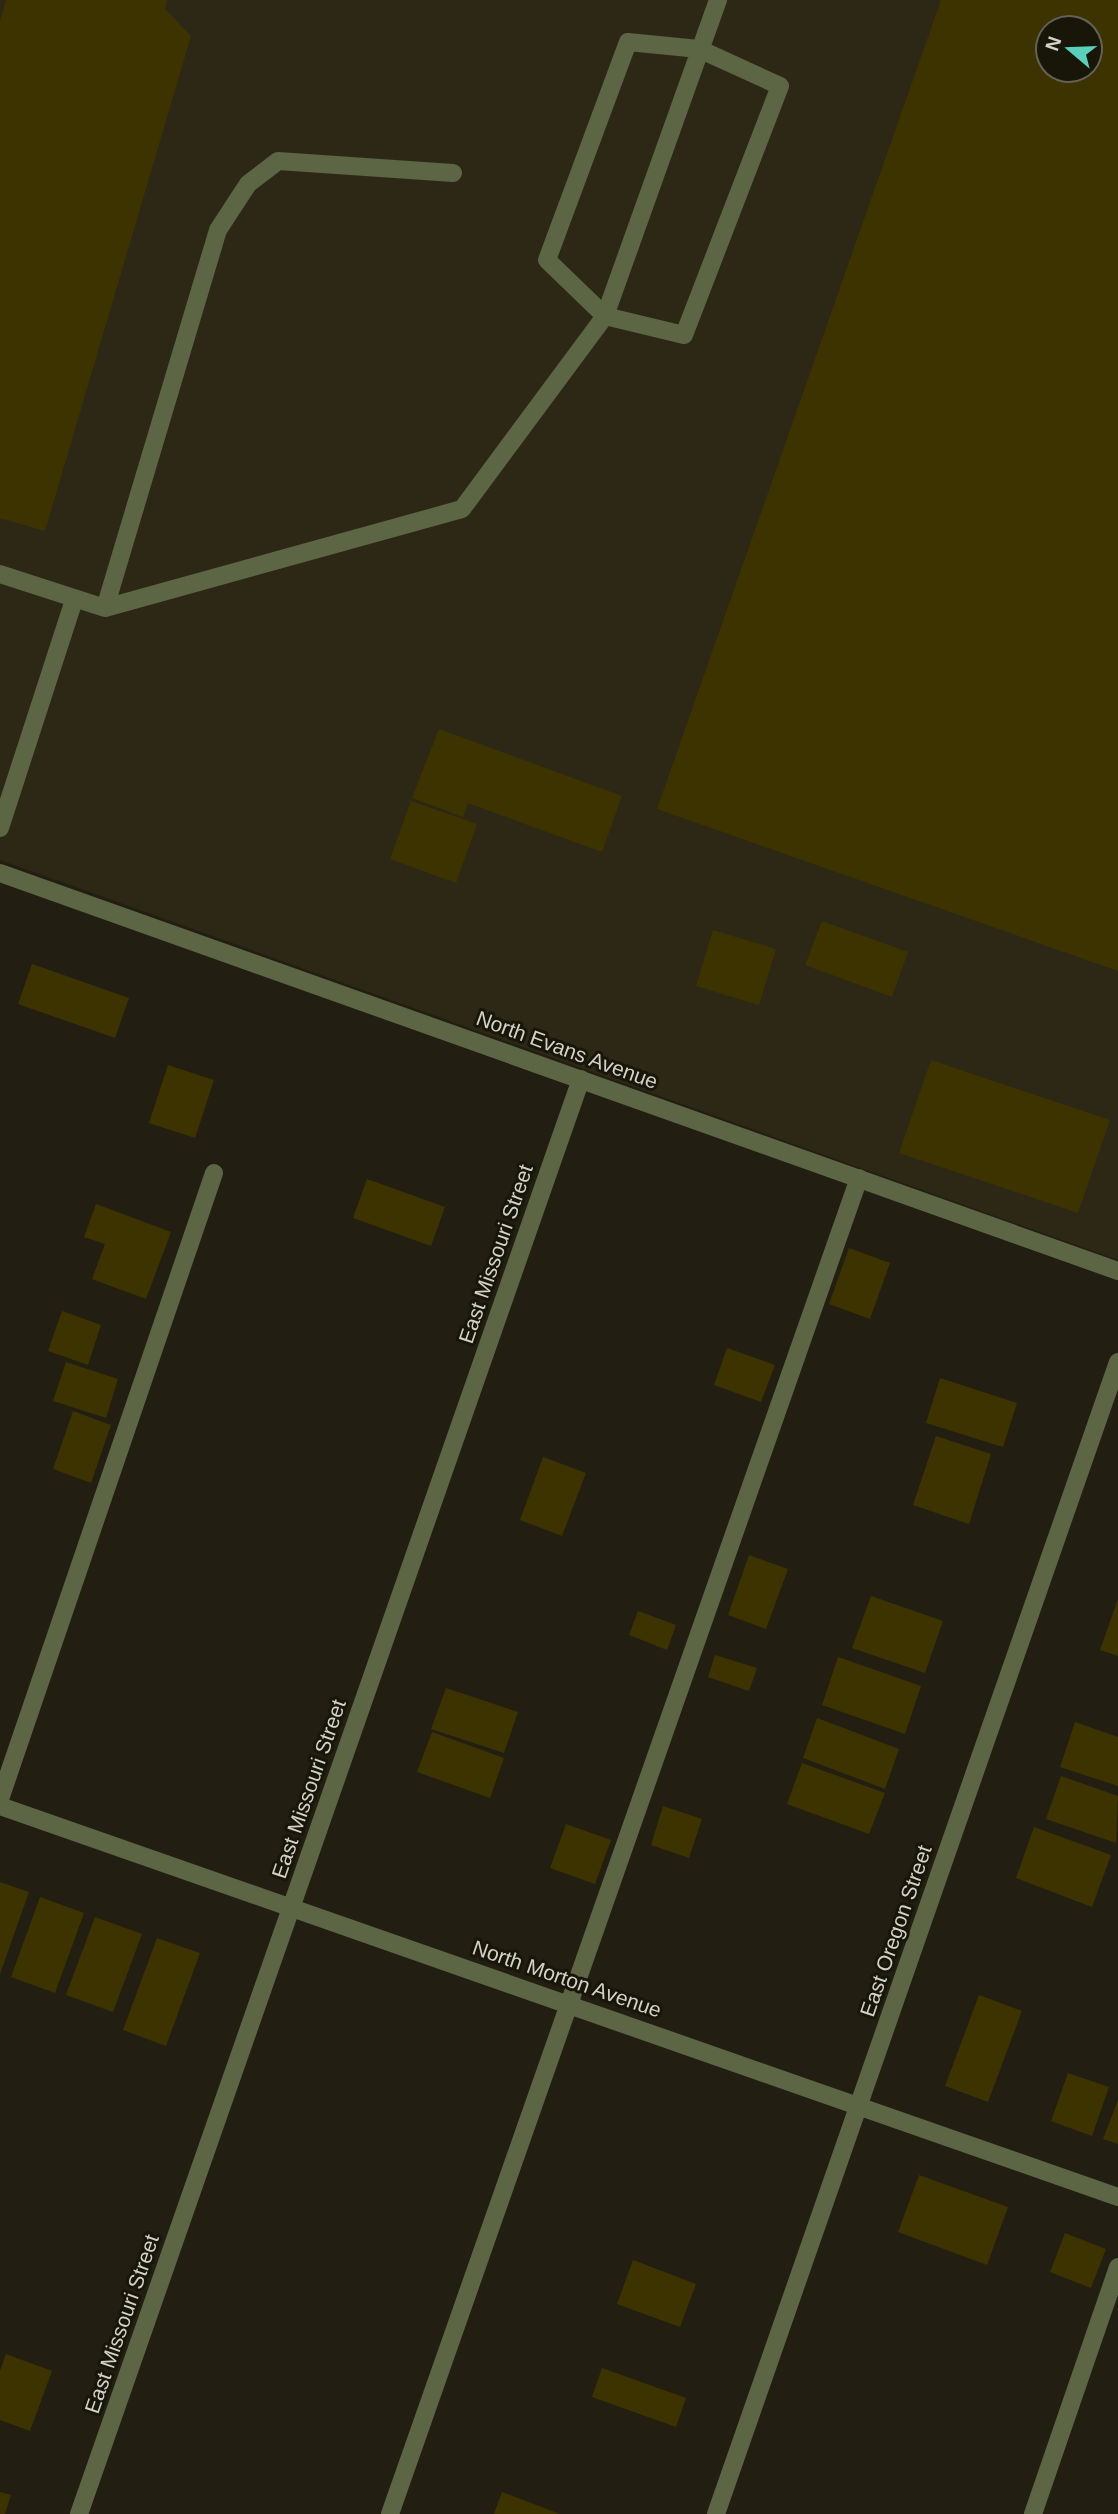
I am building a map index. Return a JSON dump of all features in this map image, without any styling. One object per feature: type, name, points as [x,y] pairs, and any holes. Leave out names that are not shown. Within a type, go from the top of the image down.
[{"type":"street","points":[[0,574],[105,608],[463,509],[605,316],[718,0]]},
{"type":"street","points":[[628,42],[699,49],[780,86],[684,335],[605,316],[547,260],[628,42]]},
{"type":"street","points":[[105,608],[218,230],[248,184],[278,161],[453,173]]},
{"type":"street","points":[[0,828],[74,600]]},
{"type":"street","name":"North Evans Avenue","points":[[0,873],[1118,1271]]},
{"type":"street","name":"East Missouri Street","points":[[79,2514],[581,1079]]},
{"type":"street","points":[[0,1799],[214,1173]]},
{"type":"street","points":[[390,2514],[859,1178]]},
{"type":"street","name":"East Oregon Street","points":[[716,2514],[861,2105],[1008,1671],[1118,1362]]},
{"type":"street","name":"North Morton Avenue","points":[[0,1806],[1118,2197]]},
{"type":"street","points":[[1033,2514],[1118,2267]]},
{"type":"shaded area","points":[[0,0],[1118,0],[1118,1260],[0,860]]},
{"type":"building","points":[[6,0],[167,0],[165,9],[191,36],[45,531],[0,518],[0,21]]},
{"type":"building","points":[[941,0],[1118,0],[1118,971],[657,809]]},
{"type":"building","points":[[439,729],[622,796],[602,852],[468,803],[463,817],[412,798]]},
{"type":"building","points":[[411,801],[477,824],[456,883],[390,859]]},
{"type":"building","points":[[822,921],[908,952],[892,997],[805,965]]},
{"type":"building","points":[[713,930],[776,949],[759,1005],[696,986]]},
{"type":"building","points":[[32,964],[129,998],[115,1038],[18,1004]]},
{"type":"building","points":[[931,1060],[1110,1120],[1078,1213],[899,1153]]},
{"type":"building","points":[[168,1065],[214,1080],[195,1138],[149,1123]]},
{"type":"building","points":[[367,1179],[445,1207],[431,1246],[353,1218]]},
{"type":"building","points":[[96,1204],[171,1232],[146,1299],[92,1279],[105,1244],[84,1237]]},
{"type":"building","points":[[849,1248],[890,1263],[870,1319],[829,1304]]},
{"type":"building","points":[[62,1311],[101,1325],[88,1365],[48,1351]]},
{"type":"building","points":[[727,1348],[775,1365],[761,1402],[714,1385]]},
{"type":"building","points":[[66,1362],[118,1379],[106,1418],[53,1401]]},
{"type":"building","points":[[940,1378],[1017,1403],[1003,1447],[926,1423]]},
{"type":"building","points":[[73,1411],[111,1425],[91,1483],[53,1469]]},
{"type":"building","points":[[936,1436],[991,1454],[969,1524],[913,1505]]},
{"type":"building","points":[[543,1457],[586,1473],[562,1536],[520,1520]]},
{"type":"building","points":[[749,1555],[788,1569],[766,1629],[728,1615]]},
{"type":"building","points":[[871,1596],[943,1621],[925,1673],[852,1648]]},
{"type":"building","points":[[1118,1599],[1118,1656],[1100,1650]]},
{"type":"building","points":[[638,1611],[676,1625],[667,1650],[629,1635]]},
{"type":"building","points":[[715,1655],[757,1668],[749,1691],[708,1677]]},
{"type":"building","points":[[838,1657],[921,1686],[905,1734],[822,1705]]},
{"type":"building","points":[[446,1688],[518,1712],[504,1753],[431,1729]]},
{"type":"building","points":[[817,1718],[899,1749],[885,1789],[803,1758]]},
{"type":"building","points":[[1075,1722],[1118,1737],[1118,1786],[1060,1767]]},
{"type":"building","points":[[432,1732],[504,1758],[490,1798],[417,1772]]},
{"type":"building","points":[[802,1763],[885,1793],[869,1834],[787,1804]]},
{"type":"building","points":[[1061,1776],[1118,1796],[1116,1843],[1046,1819]]},
{"type":"building","points":[[663,1806],[702,1819],[689,1858],[651,1845]]},
{"type":"building","points":[[566,1824],[611,1840],[595,1884],[550,1868]]},
{"type":"building","points":[[1034,1827],[1111,1855],[1092,1907],[1016,1878]]},
{"type":"building","points":[[0,1882],[29,1892],[0,1974]]},
{"type":"building","points":[[40,1897],[84,1913],[55,1993],[11,1977]]},
{"type":"building","points":[[95,1917],[142,1934],[113,2012],[66,1995]]},
{"type":"building","points":[[157,1938],[200,1953],[166,2046],[123,2030]]},
{"type":"building","points":[[979,1995],[1022,2011],[988,2102],[945,2086]]},
{"type":"building","points":[[1068,2073],[1109,2087],[1092,2136],[1051,2121]]},
{"type":"building","points":[[1118,2100],[1118,2144],[1103,2139]]},
{"type":"building","points":[[919,2175],[1008,2207],[987,2265],[898,2232]]},
{"type":"building","points":[[1065,2233],[1106,2249],[1091,2288],[1050,2272]]},
{"type":"building","points":[[633,2260],[696,2284],[680,2327],[617,2304]]},
{"type":"building","points":[[6,2354],[52,2371],[30,2431],[0,2420],[0,2371]]},
{"type":"building","points":[[602,2368],[686,2398],[676,2427],[592,2397]]},
{"type":"building","points":[[0,2492],[11,2495],[5,2514],[0,2514]]},
{"type":"building","points":[[502,2492],[560,2514],[494,2514]]}]
